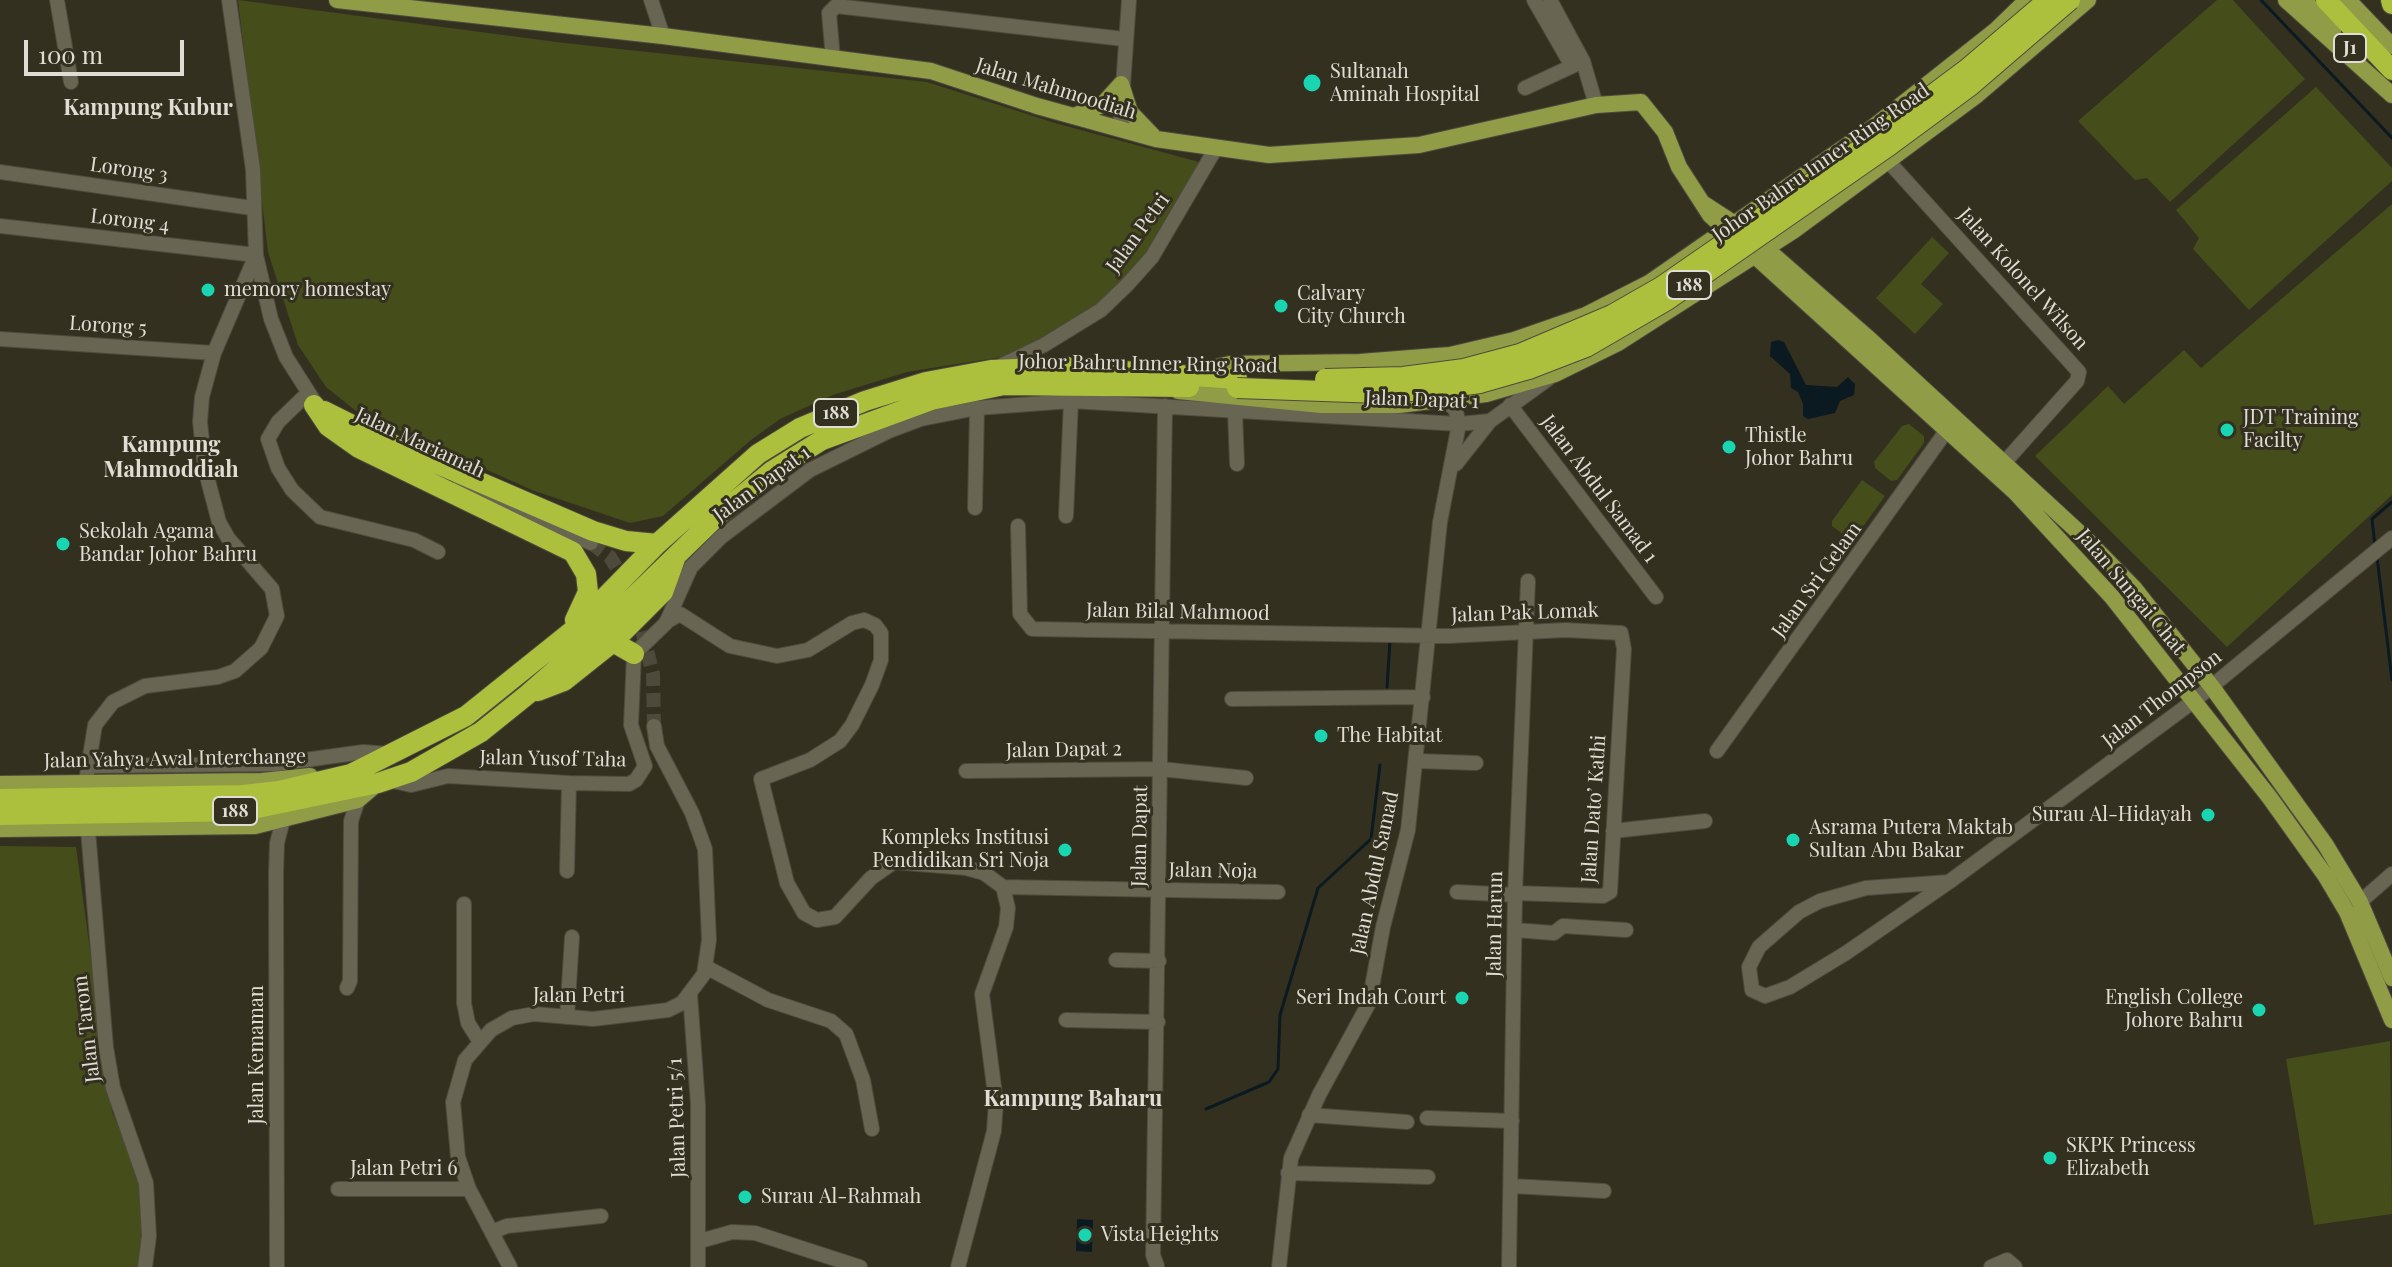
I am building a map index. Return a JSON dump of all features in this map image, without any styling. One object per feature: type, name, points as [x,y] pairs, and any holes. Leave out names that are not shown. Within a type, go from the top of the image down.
[{"type":"highway","name":"Johor Bahru Inner Ring Road","points":[[2,826],[88,797],[243,811],[382,782],[441,758],[527,695],[585,644],[677,554],[772,471],[822,440],[931,400],[1004,385],[1237,384],[1403,377],[1464,369],[1520,354],[1574,334],[1661,287],[1852,155],[1958,77],[2048,0]]},
{"type":"highway","name":"Johor Bahru Inner Ring Road","points":[[0,799],[243,795],[279,791],[351,774],[466,716],[566,637],[657,544],[758,454],[800,428],[865,401],[926,382],[991,370],[1066,367],[1185,374],[1237,384],[1351,393],[1427,390],[1505,376],[1586,347],[1667,300],[1890,145],[1970,86],[2070,0]]},
{"type":"highway","points":[[2326,0],[2392,70]]},
{"type":"highway","points":[[310,400],[380,439],[593,531],[626,541],[657,544]]},
{"type":"highway","points":[[310,400],[328,426],[351,444],[573,552],[586,574],[588,592],[566,637]]},
{"type":"highway","points":[[527,695],[564,681],[613,642],[663,592],[677,554]]},
{"type":"highway","points":[[613,642],[634,654]]},
{"type":"main road","name":"Jalan Mahmoodiah","points":[[337,0],[663,36],[931,71],[1156,139],[1269,155],[1419,145],[1596,105],[1630,101],[1646,104],[1665,132],[1679,167],[1703,204],[1761,252]]},
{"type":"main road","points":[[1185,374],[1230,364],[1419,360],[1481,349],[1586,315],[1649,283],[1872,128],[1996,30],[2027,0]]},
{"type":"main road","points":[[1131,386],[1321,405],[1442,401],[1486,394],[1555,374],[1618,343],[1793,231],[2009,68],[2088,0]]},
{"type":"main road","points":[[2286,0],[2392,94]]},
{"type":"main road","name":"J1","points":[[2304,0],[2392,94]]},
{"type":"main road","name":"J1","points":[[2348,0],[2392,46]]},
{"type":"main road","points":[[1996,30],[2015,42],[2015,58],[2009,68]]},
{"type":"main road","points":[[1074,116],[1102,105],[1121,84],[1135,119],[1156,139]]},
{"type":"main road","points":[[1688,256],[1704,226],[1703,204],[1730,210],[1761,205]]},
{"type":"main road","points":[[1793,231],[1789,255],[1806,283]]},
{"type":"main road","name":"Jalan Sungai Chat","points":[[1761,252],[1806,283],[2004,463],[2134,588],[2212,687],[2325,844],[2360,902],[2392,978]]},
{"type":"main road","name":"Jalan Sungai Chat","points":[[1761,252],[2046,525],[2112,597],[2195,700],[2325,875],[2347,912],[2392,1020]]},
{"type":"main road","name":"Jalan Yahya Awal Interchange","points":[[0,784],[255,826],[358,800],[382,782]]},
{"type":"street","points":[[57,0],[71,82]]},
{"type":"street","name":"Jalan Mariamah","points":[[229,0],[253,170],[256,255],[271,319],[286,357],[310,400],[357,439],[591,543]]},
{"type":"street","points":[[651,0],[663,36]]},
{"type":"street","points":[[1115,128],[1124,100],[1121,84],[1129,0]]},
{"type":"street","points":[[1534,0],[1591,83],[1596,105]]},
{"type":"street","points":[[1550,0],[1578,64]]},
{"type":"street","points":[[833,59],[829,13],[836,6],[1124,39]]},
{"type":"street","points":[[1525,88],[1578,64]]},
{"type":"street","name":"Jalan Petri","points":[[991,370],[1044,345],[1101,310],[1152,257],[1216,148]]},
{"type":"street","name":"Jalan Kolonel Wilson","points":[[1888,161],[2079,372],[2077,381],[2004,463]]},
{"type":"street","name":"Lorong 3","points":[[0,172],[252,208]]},
{"type":"street","name":"Lorong 4","points":[[0,226],[256,255]]},
{"type":"street","name":"Jalan Tarom","points":[[145,1267],[149,1236],[146,1183],[113,1088],[106,1047],[88,797],[95,725],[113,702],[145,686],[218,677],[235,671],[261,648],[277,616],[272,589],[228,538],[211,501],[200,422],[202,397],[214,353],[256,255]]},
{"type":"street","name":"Lorong 5","points":[[0,339],[214,353]]},
{"type":"street","name":"Jalan Abdul Samad","points":[[1452,469],[1490,421],[1555,374]]},
{"type":"street","points":[[310,400],[278,422],[268,439],[278,468],[292,490],[320,517],[414,540],[438,552]]},
{"type":"street","points":[[1066,516],[1071,401]]},
{"type":"street","name":"Jalan Dapat 1","points":[[634,654],[666,623],[691,567],[721,537],[810,470],[889,431],[921,419],[977,408],[1071,401],[1459,424],[1490,421]]},
{"type":"street","points":[[1442,401],[1455,408],[1459,424]]},
{"type":"street","name":"Jalan Abdul Samad 1","points":[[1510,405],[1656,597]]},
{"type":"street","name":"Jalan Dapat","points":[[1159,1267],[1153,1255],[1165,406]]},
{"type":"street","points":[[975,508],[977,408]]},
{"type":"street","points":[[1235,411],[1237,464]]},
{"type":"street","name":"Jalan Abdul Samad","points":[[1279,1267],[1288,1173],[1309,1115],[1369,1003],[1383,927],[1408,830],[1440,522],[1459,424]]},
{"type":"street","name":"Jalan Sri Gelam","points":[[1717,751],[1947,430]]},
{"type":"street","name":"Jalan Bilal Mahmood","points":[[1018,526],[1020,614],[1032,629],[1430,635]]},
{"type":"street","name":"Jalan Thompson","points":[[1949,882],[1866,888],[1820,901],[1799,912],[1759,947],[1749,967],[1752,990],[1765,996],[1799,982],[1949,882],[2212,687],[2392,538]]},
{"type":"street","name":"Jalan Harun","points":[[1509,1267],[1515,894],[1528,581]]},
{"type":"street","points":[[682,587],[700,625]]},
{"type":"street","points":[[666,623],[680,614],[730,646],[777,656],[808,650],[852,623],[864,620],[875,625],[881,633],[881,660],[872,685],[852,725],[840,741],[810,760],[761,779],[787,883],[804,913],[817,920],[835,917],[871,878],[894,862],[919,861],[966,868],[984,873],[1003,887],[1008,908],[1006,927],[982,994],[996,1102],[994,1131],[958,1267]]},
{"type":"street","name":"Jalan Pak Lomak","points":[[1430,635],[1609,630],[1621,633]]},
{"type":"street","name":"Jalan Dato’ Kathi","points":[[1515,894],[1608,895],[1611,887],[1624,649],[1621,633]]},
{"type":"street","name":"Jalan Yusof Taha","points":[[382,782],[411,785],[448,776],[629,784],[641,774],[645,758],[631,725],[634,654]]},
{"type":"street","points":[[1232,699],[1423,698]]},
{"type":"street","points":[[654,726],[657,746],[692,813],[705,849],[709,940],[706,967],[690,994]]},
{"type":"street","points":[[88,797],[276,764],[363,752],[392,754]]},
{"type":"street","points":[[1417,761],[1476,763]]},
{"type":"street","name":"Jalan Dapat 2","points":[[966,771],[1161,769],[1246,778]]},
{"type":"street","points":[[567,871],[569,783]]},
{"type":"street","points":[[347,988],[350,981],[351,821],[358,800]]},
{"type":"street","points":[[330,809],[351,821]]},
{"type":"street","name":"Jalan Kemaman","points":[[277,1267],[277,843],[283,820]]},
{"type":"street","points":[[1613,831],[1705,821]]},
{"type":"street","points":[[255,826],[277,843]]},
{"type":"street","points":[[2360,902],[2392,874]]},
{"type":"street","name":"Jalan Noja","points":[[1003,887],[1278,892]]},
{"type":"street","points":[[1457,892],[1515,894]]},
{"type":"street","points":[[464,904],[464,1003],[468,1023],[480,1042]]},
{"type":"street","points":[[1515,930],[1554,933],[1563,926],[1626,930]]},
{"type":"street","points":[[567,1017],[572,937]]},
{"type":"street","points":[[1116,960],[1159,961]]},
{"type":"street","points":[[706,967],[768,1000],[831,1021],[846,1034],[863,1080],[872,1129]]},
{"type":"street","name":"Jalan Petri","points":[[510,1267],[469,1189],[458,1157],[453,1102],[465,1060],[480,1042],[512,1018],[534,1014],[593,1019],[657,1012],[682,1003],[690,994]]},
{"type":"street","name":"Jalan Petri 5/1","points":[[690,994],[698,1105],[700,1241]]},
{"type":"street","points":[[1066,1020],[1158,1022]]},
{"type":"street","points":[[1309,1115],[1407,1122]]},
{"type":"street","points":[[1427,1118],[1512,1121]]},
{"type":"street","points":[[1288,1173],[1428,1177]]},
{"type":"street","points":[[1511,1186],[1604,1191]]},
{"type":"street","name":"Jalan Petri 6","points":[[338,1189],[469,1189]]},
{"type":"street","points":[[492,1232],[507,1226],[601,1216]]},
{"type":"street","points":[[698,1267],[700,1241],[732,1232],[755,1233],[860,1267]]},
{"type":"street","points":[[1991,1267],[2007,1260],[2015,1267]]},
{"type":"green space","points":[[238,0],[564,43],[927,82],[1055,123],[1199,162],[1163,233],[1101,305],[1048,337],[1008,356],[907,372],[833,395],[780,419],[663,516],[630,523],[532,490],[356,411],[326,387],[298,345],[268,252]]},
{"type":"green space","points":[[2217,0],[2233,0],[2305,79],[2170,202],[2147,178],[2135,180],[2078,121]]},
{"type":"green space","points":[[2316,87],[2392,168],[2392,181],[2249,310],[2193,249],[2199,238],[2176,210]]},
{"type":"green space","name":"JDT Training Facilty","points":[[2392,204],[2392,495],[2227,647],[2035,456],[2108,386],[2124,404],[2184,350],[2201,368]]},
{"type":"green space","points":[[1932,237],[1949,253],[1921,284],[1943,304],[1915,334],[1876,298]]},
{"type":"green space","points":[[1909,424],[1924,436],[1924,443],[1897,480],[1891,481],[1875,468],[1874,462],[1902,426]]},
{"type":"green space","points":[[1862,480],[1885,496],[1854,539],[1848,538],[1832,526],[1832,521]]},
{"type":"green space","points":[[0,846],[76,847],[112,1112],[131,1156],[147,1210],[140,1267],[0,1267]]},
{"type":"green space","points":[[2390,1041],[2392,1214],[2314,1225],[2286,1059]]},
{"type":"shaded area","points":[[1771,342],[1784,342],[1806,385],[1837,387],[1848,377],[1855,384],[1854,395],[1840,401],[1835,413],[1808,419],[1803,416],[1803,404],[1798,392],[1791,388],[1790,374],[1770,356]]},
{"type":"shaded area","name":"Vista Heights","points":[[1077,1219],[1093,1220],[1092,1252],[1076,1251]]},
{"type":"waterway","points":[[2261,0],[2392,138]]},
{"type":"waterway","points":[[2375,546],[2372,519],[2392,502]]},
{"type":"waterway","points":[[2377,557],[2392,680]]},
{"type":"waterway","points":[[1387,687],[1390,641]]},
{"type":"waterway","points":[[1206,1109],[1269,1082],[1278,1069],[1280,1015],[1318,888],[1371,839],[1380,765]]},
{"type":"tunnel","points":[[591,543],[610,557],[627,584]]},
{"type":"tunnel","points":[[637,611],[653,674],[654,726]]},
{"type":"place","name":"Sultanah Aminah Hospital","points":[[1312,83]]},
{"type":"place","name":"memory homestay","points":[[208,290]]},
{"type":"place","name":"Calvary City Church","points":[[1281,306]]},
{"type":"place","name":"JDT Training Facilty","points":[[2227,430]]},
{"type":"place","name":"Thistle Johor Bahru","points":[[1729,447]]},
{"type":"place","name":"Sekolah Agama Bandar Johor Bahru","points":[[63,544]]},
{"type":"place","name":"The Habitat","points":[[1321,736]]},
{"type":"place","name":"Surau Al-Hidayah","points":[[2208,815]]},
{"type":"place","name":"Asrama Putera Maktab Sultan Abu Bakar","points":[[1793,840]]},
{"type":"place","name":"Kompleks Institusi Pendidikan Sri Noja","points":[[1065,850]]},
{"type":"place","name":"Seri Indah Court","points":[[1462,998]]},
{"type":"place","name":"English College Johore Bahru","points":[[2259,1010]]},
{"type":"place","name":"SKPK Princess Elizabeth","points":[[2050,1158]]},
{"type":"place","name":"Surau Al-Rahmah","points":[[745,1197]]},
{"type":"place","name":"Vista Heights","points":[[1085,1235]]},
{"type":"district","name":"Kampung Kubur","points":[[148,108]]},
{"type":"district","name":"Kampung Mahmoddiah","points":[[171,458]]},
{"type":"district","name":"Kampung Baharu","points":[[1073,1099]]}]
